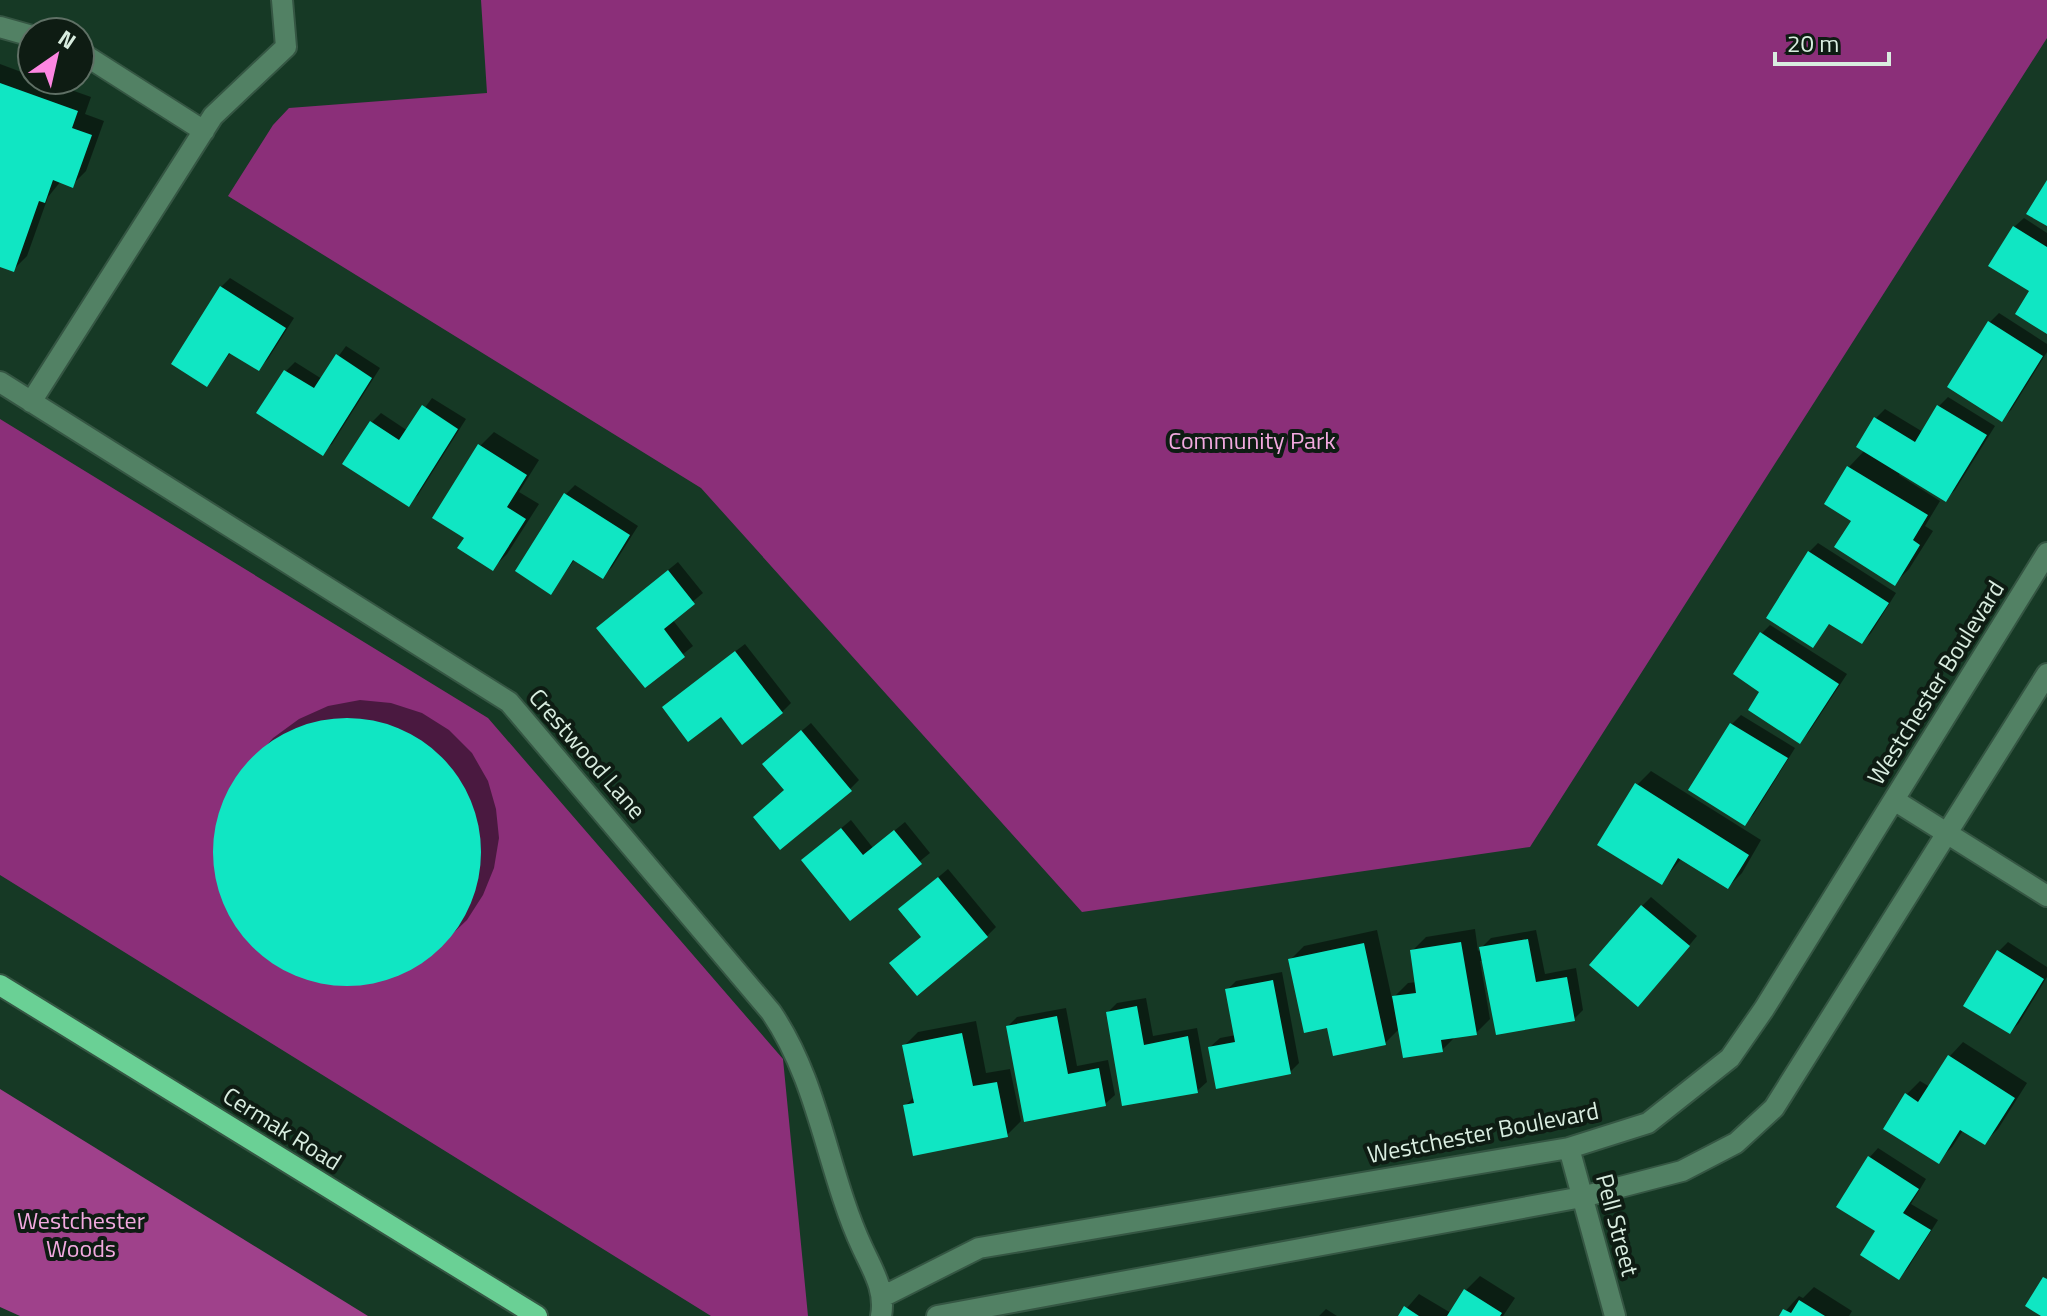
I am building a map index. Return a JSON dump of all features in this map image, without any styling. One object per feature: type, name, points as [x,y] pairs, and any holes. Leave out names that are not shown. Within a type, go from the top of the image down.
[{"type":"main road","name":"Cermak Road","points":[[0,985],[537,1316]]},
{"type":"street","points":[[31,402],[213,116],[286,47],[282,0]]},
{"type":"street","points":[[96,62],[204,131]]},
{"type":"street","name":"Crestwood Lane","points":[[0,382],[513,705],[781,1026],[802,1069],[882,1306]]},
{"type":"street","name":"Westchester Boulevard","points":[[882,1306],[979,1248],[1569,1148],[1648,1123],[1730,1058],[1764,1009],[2047,553]]},
{"type":"street","points":[[937,1316],[1582,1197],[1682,1171],[1736,1143],[1774,1108],[2047,674]]},
{"type":"street","points":[[1894,800],[2047,896]]},
{"type":"street","name":"Pell Street","points":[[1569,1148],[1615,1316]]},
{"type":"green space","name":"Community Park","points":[[481,0],[2047,0],[2047,38],[1530,847],[1082,912],[701,488],[228,196],[273,125],[289,108],[487,93]]},
{"type":"green space","points":[[0,419],[488,718],[783,1059],[808,1316],[711,1316],[0,875]]},
{"type":"green space","name":"Westchester Woods","points":[[0,1089],[368,1316],[20,1316],[0,1307]]},
{"type":"building","points":[[0,83],[16,89],[16,96],[36,96],[78,111],[72,128],[92,135],[73,188],[53,180],[45,203],[39,201],[14,272],[0,267]]},
{"type":"building","points":[[2047,180],[2047,226],[2026,214]]},
{"type":"building","points":[[2013,226],[2047,247],[2047,334],[2015,314],[2029,291],[1988,266]]},
{"type":"building","points":[[220,286],[286,328],[259,371],[229,353],[207,387],[171,364]]},
{"type":"building","points":[[1988,321],[2043,356],[2002,422],[1947,387]]},
{"type":"building","points":[[336,354],[372,378],[323,456],[256,413],[284,370],[314,388]]},
{"type":"building","points":[[422,405],[458,429],[409,507],[342,464],[370,421],[399,440]]},
{"type":"building","points":[[1937,405],[1987,435],[1946,502],[1856,447],[1874,417],[1915,442]]},
{"type":"building","points":[[478,444],[527,475],[507,507],[526,519],[493,571],[457,548],[464,538],[432,518]]},
{"type":"building","points":[[1847,466],[1928,515],[1913,540],[1920,545],[1895,586],[1834,547],[1851,521],[1824,504]]},
{"type":"building","points":[[564,493],[630,535],[603,579],[573,560],[551,595],[515,571]]},
{"type":"building","points":[[1808,551],[1889,603],[1862,644],[1829,624],[1813,648],[1766,618]]},
{"type":"building","points":[[668,570],[695,604],[664,629],[685,657],[645,688],[596,628]]},
{"type":"building","points":[[1760,632],[1839,684],[1800,744],[1748,710],[1759,692],[1733,674]]},
{"type":"building","points":[[735,651],[783,713],[742,745],[721,717],[688,742],[662,707]]},
{"type":"building","points":[[347,718],[398,728],[442,757],[471,801],[481,852],[471,903],[442,947],[398,976],[347,986],[296,976],[252,947],[223,903],[213,852],[223,801],[252,757],[296,728]]},
{"type":"building","points":[[1730,723],[1788,758],[1745,826],[1688,790]]},
{"type":"building","points":[[801,730],[852,791],[780,850],[753,817],[784,790],[762,764]]},
{"type":"building","points":[[1635,783],[1749,855],[1728,889],[1678,858],[1662,885],[1597,845]]},
{"type":"building","points":[[841,828],[863,855],[894,830],[922,864],[850,921],[801,860]]},
{"type":"building","points":[[938,877],[988,937],[917,996],[889,963],[921,937],[898,909]]},
{"type":"building","points":[[1641,905],[1690,946],[1638,1007],[1589,965]]},
{"type":"building","points":[[1528,939],[1536,982],[1567,977],[1575,1021],[1496,1035],[1479,947]]},
{"type":"building","points":[[1461,942],[1477,1035],[1441,1040],[1443,1052],[1403,1058],[1392,996],[1416,993],[1410,950]]},
{"type":"building","points":[[1364,943],[1386,1045],[1333,1056],[1327,1028],[1304,1033],[1288,959]]},
{"type":"building","points":[[1997,950],[2044,979],[2010,1034],[1963,1006]]},
{"type":"building","points":[[1273,980],[1291,1074],[1216,1089],[1208,1047],[1235,1042],[1225,989]]},
{"type":"building","points":[[1137,1006],[1144,1045],[1188,1036],[1198,1093],[1122,1106],[1106,1012]]},
{"type":"building","points":[[1057,1016],[1068,1074],[1099,1068],[1106,1106],[1024,1122],[1006,1026]]},
{"type":"building","points":[[962,1033],[973,1086],[997,1082],[1008,1137],[913,1156],[903,1105],[914,1103],[902,1045]]},
{"type":"building","points":[[1948,1055],[2015,1098],[1985,1145],[1960,1130],[1939,1164],[1883,1129],[1905,1093],[1918,1102]]},
{"type":"building","points":[[1868,1156],[1919,1189],[1903,1213],[1931,1230],[1899,1280],[1860,1255],[1875,1231],[1836,1207]]},
{"type":"building","points":[[2043,1277],[2047,1279],[2047,1316],[2041,1316],[2025,1306]]},
{"type":"building","points":[[1464,1289],[1502,1313],[1500,1316],[1447,1316]]},
{"type":"building","points":[[1799,1300],[1825,1316],[1779,1316],[1783,1309],[1791,1313]]},
{"type":"building","points":[[1404,1306],[1419,1316],[1398,1316]]}]
